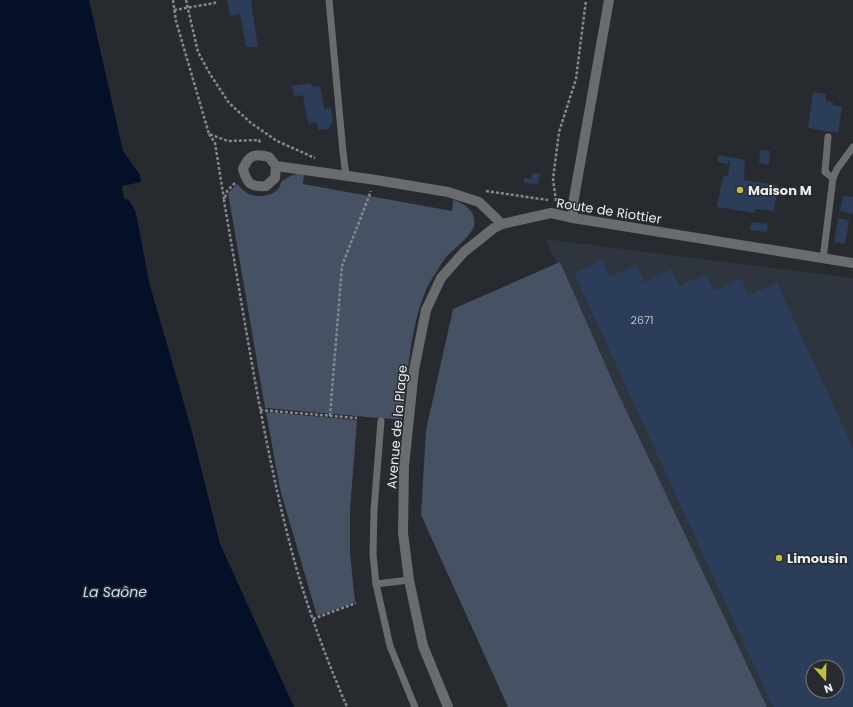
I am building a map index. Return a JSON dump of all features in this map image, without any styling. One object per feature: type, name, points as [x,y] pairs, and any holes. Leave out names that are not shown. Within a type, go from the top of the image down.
[{"type":"street","points":[[573,218],[573,204],[609,0]]},
{"type":"street","points":[[258,154],[269,157],[276,166],[275,178],[266,186],[255,187],[246,180],[244,176],[243,169],[248,159],[258,154]]},
{"type":"street","points":[[276,166],[448,192],[479,202],[502,224]]},
{"type":"street","name":"Route de Riottier","points":[[502,224],[551,213],[573,218],[853,264]]},
{"type":"street","name":"Avenue de la Plage","points":[[448,707],[423,646],[409,580],[404,533],[404,466],[414,370],[426,310],[441,278],[464,252],[494,228],[502,224]]},
{"type":"lane","points":[[329,0],[346,176]]},
{"type":"lane","points":[[828,137],[825,172],[833,178]]},
{"type":"lane","points":[[823,259],[833,178],[837,169],[853,147]]},
{"type":"lane","points":[[381,421],[374,510],[373,554],[376,584],[390,646],[415,707]]},
{"type":"lane","points":[[376,584],[409,580]]},
{"type":"path","points":[[173,0],[176,21],[209,134],[215,143],[260,410],[277,492],[313,619],[347,707]]},
{"type":"path","points":[[186,0],[198,52],[229,103],[251,122],[277,141],[318,159]]},
{"type":"path","points":[[174,10],[215,3],[215,0]]},
{"type":"path","points":[[556,201],[553,179],[559,132],[576,79],[586,0]]},
{"type":"path","points":[[209,134],[228,141],[259,140],[269,157]]},
{"type":"path","points":[[224,202],[227,191],[244,176]]},
{"type":"path","points":[[330,416],[342,266],[376,180]]},
{"type":"path","points":[[260,410],[357,418]]},
{"type":"path","points":[[313,619],[356,603]]},
{"type":"shaded area","points":[[298,174],[304,175],[303,184],[452,211],[453,200],[466,206],[474,216],[473,230],[446,257],[431,280],[418,312],[411,348],[402,420],[265,408],[228,193],[237,184],[249,194],[258,196],[269,195],[277,190],[281,182],[290,176]]},
{"type":"shaded area","name":"Limousin","points":[[545,239],[853,278],[853,707],[767,707]]},
{"type":"shaded area","points":[[560,262],[617,391],[767,707],[508,707],[421,515],[426,430],[453,309]]},
{"type":"shaded area","points":[[266,412],[357,420],[350,510],[350,553],[355,602],[317,616],[280,489]]},
{"type":"water","name":"La Saône","points":[[0,0],[89,0],[123,151],[140,175],[141,182],[122,186],[124,199],[129,200],[136,213],[149,282],[191,428],[220,544],[294,707],[0,707]]},
{"type":"building","points":[[227,0],[251,0],[258,46],[249,48],[248,46],[246,47],[240,14],[230,16]]},
{"type":"building","points":[[311,83],[312,87],[320,86],[324,109],[331,108],[333,121],[328,129],[318,130],[317,122],[308,124],[303,95],[294,97],[292,86]]},
{"type":"building","points":[[813,92],[826,94],[826,101],[833,102],[833,105],[842,107],[838,133],[808,128]]},
{"type":"building","points":[[760,150],[770,151],[769,165],[759,163]]},
{"type":"building","points":[[718,155],[745,160],[744,180],[778,185],[774,211],[755,209],[754,213],[717,207],[723,176],[728,176],[730,162],[728,161],[728,164],[717,162]]},
{"type":"building","points":[[532,173],[540,174],[538,184],[524,183],[524,178],[531,179]]},
{"type":"building","points":[[843,196],[853,197],[853,214],[840,211]]},
{"type":"building","points":[[838,218],[849,220],[845,244],[834,242]]},
{"type":"building","points":[[751,222],[768,224],[767,232],[750,230]]},
{"type":"building","name":"Limousin","points":[[602,260],[609,277],[637,265],[644,282],[671,269],[679,286],[706,274],[714,291],[741,278],[749,295],[777,283],[853,448],[853,707],[773,707],[574,273]]},
{"type":"place","name":"Maison M","points":[[740,190]]},
{"type":"place","name":"Limousin","points":[[779,558]]}]
